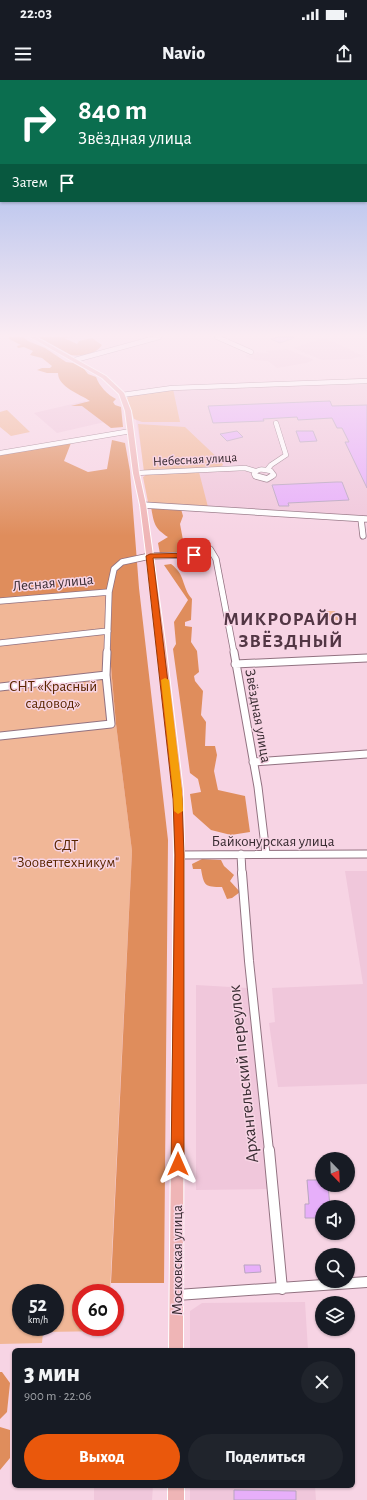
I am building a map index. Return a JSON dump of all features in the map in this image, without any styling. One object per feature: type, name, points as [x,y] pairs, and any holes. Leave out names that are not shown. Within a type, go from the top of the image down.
[{"type":"main road","name":"Московская улица","points":[[125,403],[128,411],[136,474],[143,505],[150,556],[178,791],[180,855],[176,1348]]},
{"type":"main road","points":[[176,1488],[176,1500]]},
{"type":"street","name":"Небесная улица","points":[[267,470],[273,463],[283,459],[286,455],[276,422]]},
{"type":"street","points":[[0,452],[131,431]]},
{"type":"street","name":"Небесная улица","points":[[136,474],[245,468],[255,471],[267,470],[273,472],[274,476],[269,478],[261,478],[255,476],[255,471]]},
{"type":"street","points":[[143,505],[364,519],[363,536]]},
{"type":"street","name":"Звёздная улица","points":[[150,556],[194,555],[210,549],[216,559],[253,762],[266,854]]},
{"type":"street","points":[[0,736],[111,724],[106,675],[109,592],[114,569],[122,562],[150,556]]},
{"type":"street","name":"Лесная улица","points":[[0,601],[109,592]]},
{"type":"street","points":[[0,643],[108,631]]},
{"type":"street","points":[[235,664],[367,658]]},
{"type":"street","points":[[0,687],[106,675]]},
{"type":"street","points":[[253,762],[367,754]]},
{"type":"street","name":"Архангельский переулок","points":[[241,854],[249,962],[282,1289]]},
{"type":"street","name":"Байконурская улица","points":[[180,855],[367,854]]},
{"type":"street","points":[[177,1295],[367,1282]]},
{"type":"shaded area","points":[[75,403],[88,403],[109,421],[57,433],[34,413]]},
{"type":"shaded area","points":[[81,403],[114,403],[121,407],[123,427],[111,428],[82,406],[71,406]]},
{"type":"shaded area","points":[[130,403],[367,403],[367,522],[151,507],[136,420]]},
{"type":"shaded area","points":[[112,440],[125,443],[130,471],[139,588],[168,840],[164,1283],[111,1283],[132,851],[116,724],[110,655],[112,592],[0,601],[0,454],[71,443],[64,461],[88,472],[107,469]]},
{"type":"shaded area","points":[[151,507],[181,509],[183,516],[180,524],[183,540],[180,553],[160,554],[158,543],[168,537],[155,525]]},
{"type":"shaded area","points":[[171,564],[179,572],[186,590],[192,599],[191,620],[185,622],[185,626],[192,627],[191,642],[197,651],[199,672],[194,676],[195,681],[203,691],[201,715],[206,722],[205,746],[215,746],[217,755],[214,771],[218,790],[245,796],[250,832],[231,835],[211,830],[193,814],[190,794],[201,792],[198,779],[190,773],[173,649],[176,644],[174,622],[188,600],[164,565]]},
{"type":"shaded area","points":[[202,859],[221,860],[224,866],[234,875],[230,881],[240,892],[232,898],[227,899],[222,887],[212,887],[206,884],[203,879],[201,869],[193,869],[192,864]]},
{"type":"shaded area","points":[[345,871],[367,871],[367,1084],[278,1087],[269,1023],[275,1022],[272,988],[363,984]]},
{"type":"shaded area","points":[[196,985],[248,988],[268,1189],[196,1190]]},
{"type":"shaded area","points":[[305,1302],[308,1348],[190,1348],[190,1311],[202,1303]]},
{"type":"shaded area","points":[[0,1372],[2,1372],[10,1383],[7,1412],[0,1419]]},
{"type":"shaded area","points":[[0,1427],[10,1430],[10,1458],[0,1470]]},
{"type":"shaded area","points":[[94,1488],[153,1488],[152,1500],[94,1500]]},
{"type":"shaded area","points":[[190,1488],[315,1488],[316,1500],[190,1500]]},
{"type":"green space","points":[[129,403],[176,403],[180,422],[142,422],[134,419]]},
{"type":"green space","points":[[7,410],[30,432],[11,436],[0,427],[0,412]]},
{"type":"green space","points":[[138,424],[185,427],[222,462],[223,465],[220,467],[144,472]]},
{"type":"green space","points":[[199,472],[208,507],[158,505],[148,502],[143,477],[146,475]]},
{"type":"green space","points":[[112,591],[110,655],[116,724],[132,851],[110,1284],[72,1284],[72,1332],[64,1332],[64,1284],[12,1284],[12,1336],[43,1336],[42,1343],[0,1344],[0,601]]},
{"type":"green space","points":[[320,611],[335,611],[339,620],[323,621]]},
{"type":"building","points":[[275,403],[331,403],[332,406],[367,405],[367,488],[345,442],[349,442],[342,428],[337,428],[332,418],[298,420],[297,417],[263,419],[264,421],[213,423],[208,406]]},
{"type":"building","points":[[237,431],[243,437],[227,441],[220,434]]},
{"type":"building","points":[[296,431],[313,431],[317,441],[300,442]]},
{"type":"building","points":[[342,482],[349,500],[288,503],[289,506],[279,506],[272,485]]},
{"type":"building","points":[[307,1180],[315,1180],[315,1192],[329,1192],[329,1200],[315,1200],[315,1218],[305,1218],[305,1204],[309,1204]]},
{"type":"building","points":[[244,1265],[260,1265],[261,1272],[245,1273]]},
{"type":"building","points":[[234,1490],[296,1491],[296,1500],[234,1500]]},
{"type":"slow traffic","points":[[165,680],[178,791],[178,811]]},
{"type":"district","name":"МИКРОРАЙОН ЗВЁЗДНЫЙ","points":[[291,630]]},
{"type":"route","points":[[178,1164],[180,855],[178,791],[150,556],[194,555]]},
{"type":"park label","name":"СНТ «Красный садовод»","points":[[53,694]]},
{"type":"park label","name":"СДТ \"Зооветтехникум\"","points":[[66,854]]}]
